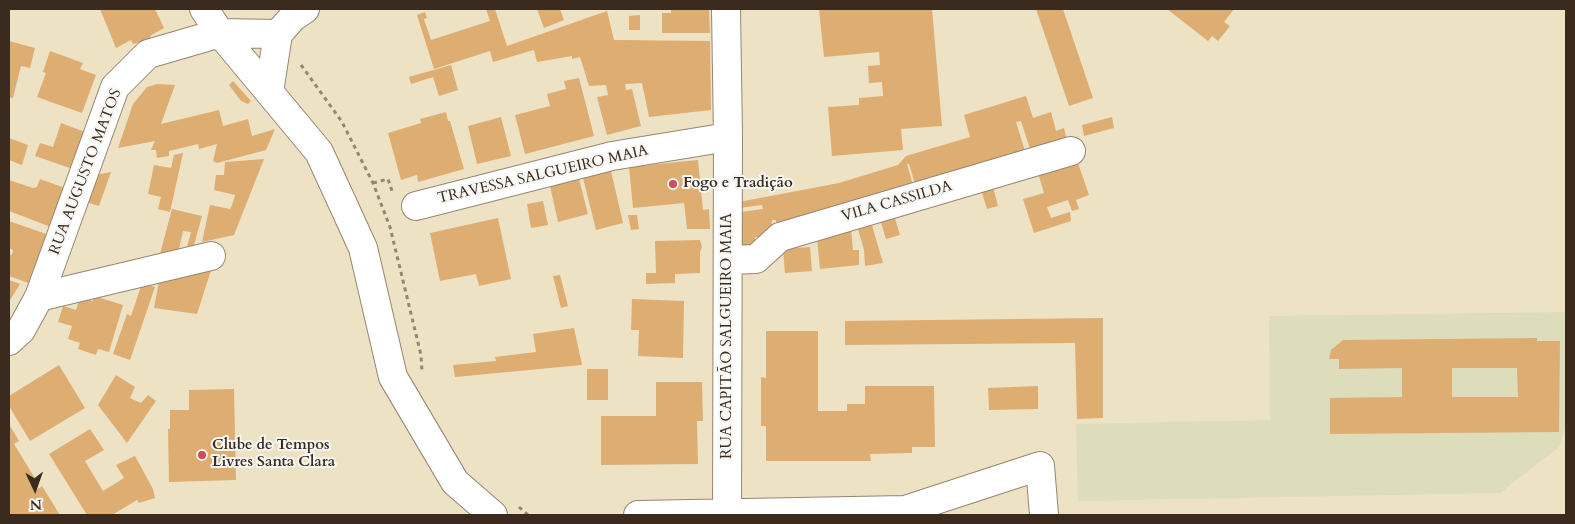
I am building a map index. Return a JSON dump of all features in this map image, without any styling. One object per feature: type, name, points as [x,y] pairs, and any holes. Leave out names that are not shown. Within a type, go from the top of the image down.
[{"type":"street","points":[[204,9],[220,33],[319,152],[363,248],[393,377],[455,482],[494,515]]},
{"type":"street","points":[[268,92],[278,34],[293,16],[306,9]]},
{"type":"street","name":"RUA CAPITÃO SALGUEIRO MAIA","points":[[726,9],[728,137],[727,514]]},
{"type":"street","name":"RUA AUGUSTO MATOS","points":[[9,341],[21,330],[39,296],[115,87],[148,54],[220,33],[278,34]]},
{"type":"street","name":"TRAVESSA SALGUEIRO MAIA","points":[[406,203],[612,156],[728,137]]},
{"type":"street","name":"VILA CASSILDA","points":[[728,260],[756,258],[780,237],[1071,151]]},
{"type":"street","points":[[39,296],[211,256]]},
{"type":"street","points":[[638,515],[905,510],[1040,466],[1044,515]]},
{"type":"path","points":[[373,184],[388,179],[406,203]]},
{"type":"shaded area","points":[[1566,312],[1566,426],[1559,447],[1500,493],[1078,501],[1076,424],[1270,420],[1269,316]]},
{"type":"building","points":[[100,9],[155,9],[164,28],[150,36],[151,39],[133,44],[131,40],[116,48]]},
{"type":"building","points":[[486,9],[495,9],[507,46],[607,11],[614,40],[710,41],[711,110],[649,117],[642,83],[625,84],[626,90],[632,89],[641,126],[607,135],[597,97],[608,95],[606,85],[589,86],[580,57],[572,59],[572,56],[537,62],[534,50],[493,62],[490,51],[434,69],[417,15],[425,12],[427,18],[424,19],[431,40],[490,21]]},
{"type":"building","points":[[537,9],[560,9],[564,20],[544,28]]},
{"type":"building","points":[[671,9],[709,9],[710,33],[662,33],[662,13],[671,13]]},
{"type":"building","points":[[819,9],[932,9],[942,126],[901,129],[903,150],[832,156],[828,107],[859,105],[859,98],[883,96],[882,82],[869,83],[868,66],[880,65],[879,52],[824,57]]},
{"type":"building","points":[[1036,9],[1063,9],[1093,98],[1069,106]]},
{"type":"building","points":[[1167,9],[1234,9],[1224,22],[1230,26],[1218,41],[1212,36],[1208,41]]},
{"type":"building","points":[[640,15],[640,30],[629,30],[629,16]]},
{"type":"building","points":[[9,41],[35,48],[30,68],[21,66],[13,98],[9,97]]},
{"type":"building","points":[[50,51],[83,63],[80,69],[96,75],[82,113],[37,97],[46,73],[43,72]]},
{"type":"building","points":[[451,65],[458,90],[439,96],[433,77],[411,84],[409,77]]},
{"type":"building","points":[[579,78],[594,136],[525,154],[515,115],[550,106],[547,94],[566,89],[564,81]]},
{"type":"building","points":[[233,81],[251,101],[248,104],[241,101],[229,85]]},
{"type":"building","points":[[157,84],[175,85],[161,124],[219,110],[223,126],[248,119],[252,136],[275,129],[266,150],[217,163],[213,161],[217,144],[199,149],[198,144],[169,151],[169,156],[157,158],[156,150],[151,150],[155,141],[118,148],[133,104],[147,87]]},
{"type":"building","points":[[1026,96],[1033,118],[1051,112],[1056,131],[1064,128],[1067,141],[1031,152],[1021,121],[1016,122],[1025,151],[915,184],[909,164],[907,164],[913,185],[777,229],[776,220],[772,220],[771,237],[755,237],[755,248],[741,251],[740,212],[763,209],[762,205],[739,208],[739,202],[839,183],[898,165],[906,156],[970,137],[964,115]]},
{"type":"building","points":[[446,112],[464,169],[418,182],[417,175],[401,180],[388,133],[421,123],[420,119]]},
{"type":"building","points":[[501,117],[511,156],[477,164],[468,126]]},
{"type":"building","points":[[1112,117],[1114,128],[1084,136],[1082,125]]},
{"type":"building","points":[[61,123],[85,132],[73,169],[35,156],[40,143],[53,147]]},
{"type":"building","points":[[9,138],[28,145],[22,165],[9,160]]},
{"type":"building","points":[[183,153],[170,212],[158,209],[161,197],[148,194],[154,165],[171,168],[174,155]]},
{"type":"building","points":[[264,159],[234,235],[202,242],[210,205],[230,209],[235,195],[214,190],[216,175],[224,175],[225,162]]},
{"type":"building","points":[[698,160],[703,210],[709,209],[710,229],[687,229],[684,203],[633,208],[629,167]]},
{"type":"building","points":[[1077,160],[1089,195],[1076,200],[1079,209],[1072,211],[1068,200],[1047,207],[1051,218],[1070,212],[1071,221],[1034,233],[1023,199],[1044,193],[1038,173]]},
{"type":"building","points":[[611,171],[623,223],[596,230],[583,178]]},
{"type":"building","points":[[111,172],[99,206],[86,202],[96,175]]},
{"type":"building","points":[[40,179],[65,188],[51,227],[9,211],[9,180],[33,188],[37,187]]},
{"type":"building","points":[[579,179],[588,214],[558,222],[550,186]]},
{"type":"building","points":[[993,187],[998,206],[987,209],[981,190]]},
{"type":"building","points":[[543,201],[548,225],[531,228],[527,204]]},
{"type":"building","points":[[172,209],[202,216],[194,245],[187,247],[191,232],[183,231],[179,249],[160,254]]},
{"type":"building","points":[[628,215],[637,215],[639,229],[631,230]]},
{"type":"building","points":[[894,215],[900,235],[886,239],[880,219]]},
{"type":"building","points":[[498,218],[511,279],[479,286],[476,274],[440,281],[430,233]]},
{"type":"building","points":[[9,221],[49,235],[31,284],[9,276],[9,254],[12,255],[13,250],[9,248]]},
{"type":"building","points":[[871,222],[883,263],[865,266],[864,250],[857,226]]},
{"type":"building","points":[[851,228],[853,250],[859,250],[859,265],[820,269],[817,238]]},
{"type":"building","points":[[700,240],[702,247],[700,252],[700,273],[675,274],[675,283],[646,284],[646,273],[656,273],[655,241]]},
{"type":"building","points":[[810,247],[812,271],[785,273],[783,249]]},
{"type":"building","points":[[213,264],[197,314],[154,308],[160,276]]},
{"type":"building","points":[[560,275],[568,306],[561,308],[553,276]]},
{"type":"building","points":[[9,280],[20,284],[9,302]]},
{"type":"building","points":[[142,283],[155,287],[130,360],[113,354],[127,314],[131,316]]},
{"type":"building","points":[[94,296],[123,305],[109,352],[98,349],[96,355],[78,349],[80,343],[68,339],[72,326],[58,322],[63,306],[76,310],[80,297],[93,301]]},
{"type":"building","points":[[632,299],[684,301],[683,358],[638,356],[639,330],[631,330]]},
{"type":"building","points":[[1103,318],[1103,418],[1077,419],[1075,343],[845,345],[845,321]]},
{"type":"building","points":[[574,328],[582,365],[455,377],[453,365],[496,361],[495,357],[536,352],[533,334]]},
{"type":"building","points":[[766,331],[818,331],[818,411],[847,411],[847,404],[865,404],[865,386],[934,386],[935,447],[912,447],[912,453],[870,454],[871,461],[766,461],[766,426],[761,426],[761,377],[766,378]]},
{"type":"building","points":[[1537,338],[1537,341],[1560,341],[1559,432],[1330,434],[1330,398],[1402,397],[1402,368],[1339,369],[1339,359],[1329,359],[1331,350],[1343,340]],"holes":[[[1452,368],[1517,368],[1518,397],[1452,397]]]},
{"type":"building","points":[[59,365],[85,408],[30,441],[9,406],[9,396]]},
{"type":"building","points":[[587,369],[608,369],[608,400],[587,400]]},
{"type":"building","points":[[116,375],[135,387],[130,398],[141,403],[148,395],[156,401],[127,443],[98,405]]},
{"type":"building","points":[[656,382],[702,382],[703,421],[697,421],[698,464],[601,465],[601,416],[656,416]]},
{"type":"building","points":[[1038,386],[1038,409],[989,410],[988,388]]},
{"type":"building","name":"Clube de Tempos Livres Santa Clara","points":[[234,389],[236,480],[169,482],[168,429],[170,429],[170,410],[189,410],[189,390]]},
{"type":"building","points":[[9,424],[19,441],[14,444],[36,480],[32,482],[36,490],[42,486],[60,515],[9,515]]},
{"type":"building","points":[[90,429],[104,450],[85,461],[103,491],[124,478],[116,465],[135,456],[153,489],[155,498],[139,503],[137,500],[112,515],[87,515],[49,454]]},
{"type":"place","name":"Fogo e Tradição","points":[[673,184]]},
{"type":"place","name":"Clube de Tempos Livres Santa Clara","points":[[202,455]]}]
